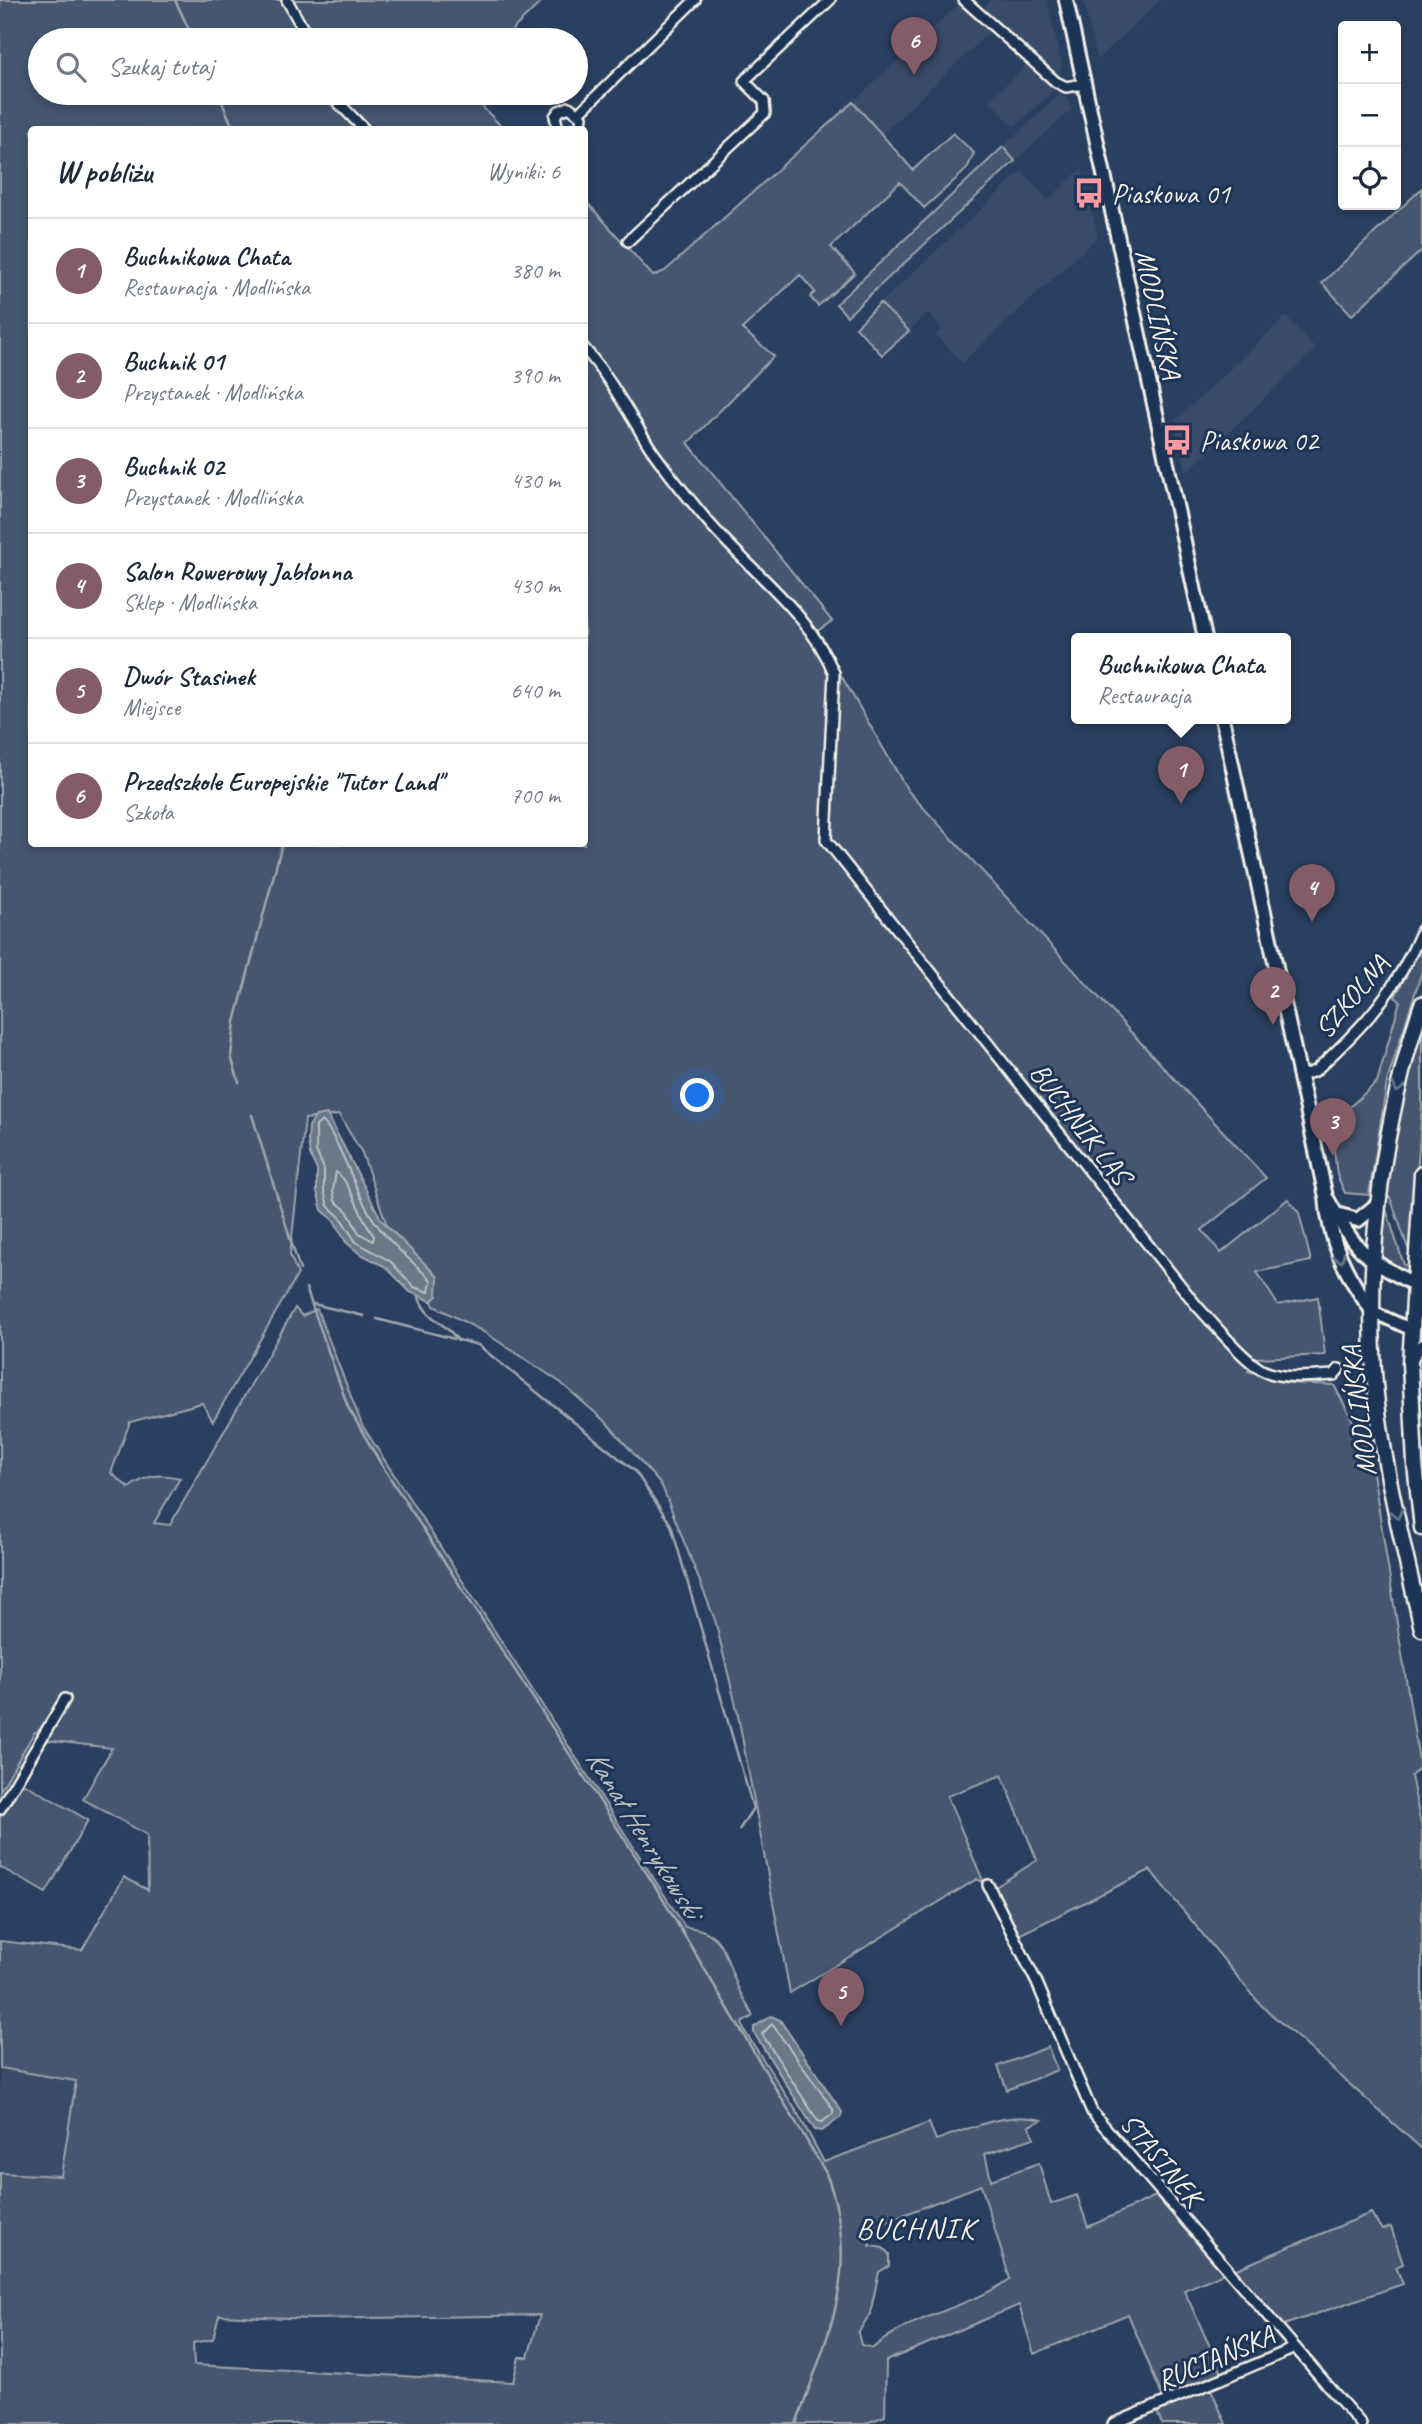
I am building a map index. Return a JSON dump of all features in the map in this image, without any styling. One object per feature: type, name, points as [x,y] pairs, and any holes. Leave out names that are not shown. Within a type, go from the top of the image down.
[{"type":"main road","name":"MODLIŃSKA","points":[[1066,0],[1204,633]]},
{"type":"main road","name":"MODLIŃSKA","points":[[1223,724],[1326,1197],[1328,1224],[1346,1273],[1373,1312],[1376,1387],[1394,1501],[1422,1629]]},
{"type":"main road","points":[[1373,1312],[1379,1202],[1395,1102],[1422,1004]]},
{"type":"main road","name":"MODLIŃSKA","points":[[1422,1174],[1416,1331],[1410,1363],[1415,1464],[1422,1528]]},
{"type":"main road","name":"MODLIŃSKA","points":[[1326,1197],[1357,1249],[1375,1264],[1418,1287]]},
{"type":"main road","points":[[1336,1214],[1358,1220],[1379,1202]]},
{"type":"street","points":[[287,0],[302,28]]},
{"type":"street","points":[[588,104],[695,0]]},
{"type":"street","points":[[628,241],[765,113],[764,102],[744,81],[830,0]]},
{"type":"street","points":[[964,0],[1056,82],[1066,87],[1083,84]]},
{"type":"street","points":[[341,105],[361,126]]},
{"type":"street","points":[[580,112],[587,105]]},
{"type":"street","points":[[556,126],[555,122],[559,111],[569,107],[580,112]]},
{"type":"street","points":[[580,112],[582,126]]},
{"type":"street","name":"BUCHNIK LAS","points":[[588,353],[606,373],[651,448],[682,490],[723,538],[789,602],[827,657],[834,673],[826,841],[1213,1323],[1263,1371],[1295,1377],[1337,1372]]},
{"type":"street","name":"SZKOLNA","points":[[1300,1076],[1315,1071],[1372,1016],[1400,979],[1422,930]]},
{"type":"street","points":[[1373,1312],[1416,1331]]},
{"type":"street","points":[[1410,1363],[1422,1345]]},
{"type":"street","points":[[0,1809],[65,1699]]},
{"type":"street","name":"STASINEK","points":[[988,1885],[1033,1975],[1092,2112],[1361,2424]]},
{"type":"street","name":"RUCIAŃSKA","points":[[1113,2424],[1296,2348]]},
{"type":"shaded area","points":[[0,0],[543,0],[514,28],[28,28],[28,105],[481,105],[501,126],[28,126],[28,847],[588,847],[588,203],[653,276],[665,271],[853,102],[913,170],[953,133],[974,153],[967,169],[924,208],[900,182],[831,247],[855,273],[818,306],[810,297],[815,292],[800,275],[742,329],[774,356],[688,443],[832,621],[816,632],[908,791],[1266,1178],[1202,1230],[1221,1253],[1288,1199],[1299,1213],[1311,1261],[1257,1272],[1278,1305],[1318,1297],[1325,1355],[1255,1358],[1248,1371],[1291,1383],[1334,1385],[1370,1454],[1420,1767],[1411,1776],[1422,1829],[1422,2149],[1260,2004],[1150,1870],[1017,1936],[994,1888],[1037,1860],[1002,1775],[947,1796],[984,1883],[977,1879],[790,1993],[737,1710],[715,1620],[662,1486],[607,1423],[560,1382],[484,1332],[434,1306],[428,1291],[391,1237],[362,1153],[339,1115],[305,1119],[290,1255],[298,1274],[213,1421],[202,1403],[130,1422],[111,1473],[129,1488],[153,1476],[180,1478],[154,1523],[170,1525],[295,1308],[302,1316],[317,1309],[362,1425],[685,1927],[708,1933],[720,1944],[753,2016],[742,2023],[744,2030],[797,2112],[824,2162],[929,2123],[936,2140],[1002,2119],[1016,2117],[1042,2120],[1029,2126],[1034,2138],[985,2154],[991,2180],[1039,2163],[1051,2204],[1077,2195],[1088,2227],[1156,2196],[1224,2273],[1184,2290],[1222,2373],[1163,2398],[1128,2314],[1034,2354],[1019,2305],[886,2361],[885,2416],[864,2424],[0,2424],[0,2173],[61,2176],[76,2081],[0,2068],[0,1941],[82,1950],[124,1877],[148,1890],[147,1835],[83,1799],[112,1748],[45,1740],[67,1702],[63,1695],[44,1727],[34,1733],[0,1791]],"holes":[[[981,2185],[1010,2279],[976,2298],[905,2327],[873,2348],[861,2345],[858,2333],[870,2314],[879,2272],[889,2266],[889,2254],[883,2248],[870,2246],[870,2233],[874,2226]],[[219,2315],[311,2319],[540,2315],[528,2357],[519,2357],[513,2382],[194,2365],[193,2343],[213,2339]]]},
{"type":"shaded area","points":[[990,0],[1047,0],[1062,67],[1056,77],[983,9]]},
{"type":"shaded area","points":[[1088,0],[1161,0],[1097,60],[1084,3]]},
{"type":"shaded area","points":[[961,2],[992,30],[881,135],[853,102]]},
{"type":"shaded area","points":[[1027,65],[1054,90],[1014,127],[989,100]]},
{"type":"shaded area","points":[[1061,93],[1069,101],[1071,110],[1015,161],[1003,147]]},
{"type":"shaded area","points":[[1003,147],[1015,161],[847,316],[836,304]]},
{"type":"shaded area","points":[[1082,168],[1098,237],[962,363],[936,335],[942,329],[928,313],[909,331],[880,303],[1022,171],[1048,200]]},
{"type":"shaded area","points":[[1422,188],[1422,250],[1352,315],[1322,283]]},
{"type":"shaded area","points":[[880,303],[909,331],[882,355],[856,327]]},
{"type":"shaded area","points":[[1286,316],[1316,349],[1186,473],[1175,421]]},
{"type":"shaded area","points":[[1422,944],[1422,971],[1387,1082],[1369,1195],[1345,1193],[1337,1175],[1331,1124],[1377,1082],[1400,1001],[1395,997]]},
{"type":"shaded area","points":[[1422,1025],[1422,1106],[1411,1257],[1390,1197],[1386,1197],[1396,1128]]},
{"type":"shaded area","points":[[1385,1206],[1404,1265],[1410,1266],[1409,1275],[1381,1260]]},
{"type":"shaded area","points":[[25,1784],[88,1820],[46,1893],[0,1867],[0,1818],[20,1785]]},
{"type":"shaded area","points":[[1048,2047],[1057,2070],[1007,2090],[998,2066]]},
{"type":"shaded area","points":[[0,2068],[76,2080],[61,2177],[0,2173]]},
{"type":"shaded area","points":[[1371,2213],[1382,2230],[1391,2227],[1403,2264],[1396,2267],[1403,2284],[1281,2326],[1234,2270]]},
{"type":"shaded area","points":[[1211,2389],[1226,2424],[1162,2424],[1157,2412]]},
{"type":"water","points":[[327,1114],[382,1221],[438,1277],[437,1296],[431,1301],[410,1292],[386,1267],[359,1253],[346,1242],[334,1221],[322,1210],[317,1191],[317,1170],[310,1155],[308,1141],[309,1126],[316,1116]]},
{"type":"water","points":[[771,2016],[780,2020],[842,2112],[841,2117],[822,2131],[815,2130],[754,2033],[754,2027]]},
{"type":"waterway","name":"Kanał Henrykowski","points":[[175,0],[188,28]]},
{"type":"waterway","name":"Kanał Henrykowski","points":[[223,105],[232,126]]},
{"type":"waterway","name":"Kanał Henrykowski","points":[[239,1082],[231,1056],[235,1022],[281,847]]},
{"type":"waterway","name":"Kanał Henrykowski","points":[[252,1115],[300,1270]]},
{"type":"waterway","name":"Kanał Henrykowski","points":[[306,1288],[348,1407],[381,1464],[655,1886],[826,2173],[837,2208],[841,2271],[829,2330],[796,2424]]},
{"type":"waterway","points":[[419,1298],[427,1312],[458,1341]]},
{"type":"waterway","points":[[313,1304],[364,1316]]},
{"type":"waterway","points":[[377,1319],[478,1345],[635,1471],[671,1525],[753,1808],[739,1830]]},
{"type":"place","name":"Przedszkole Europejskie \"Tutor Land\"","points":[[914,75]]},
{"type":"place","name":"Piaskowa 01","points":[[1089,193]]},
{"type":"place","name":"Piaskowa 02","points":[[1177,440]]},
{"type":"place","name":"Buchnikowa Chata","points":[[1181,804]]},
{"type":"place","name":"Salon Rowerowy Jabłonna","points":[[1312,922]]},
{"type":"place","name":"Buchnik 01","points":[[1273,1025]]},
{"type":"place","name":"Buchnik 02","points":[[1333,1156]]},
{"type":"place","name":"Dwór Stasinek","points":[[841,2026]]},
{"type":"district","name":"BUCHNIK","points":[[916,2228]]}]
